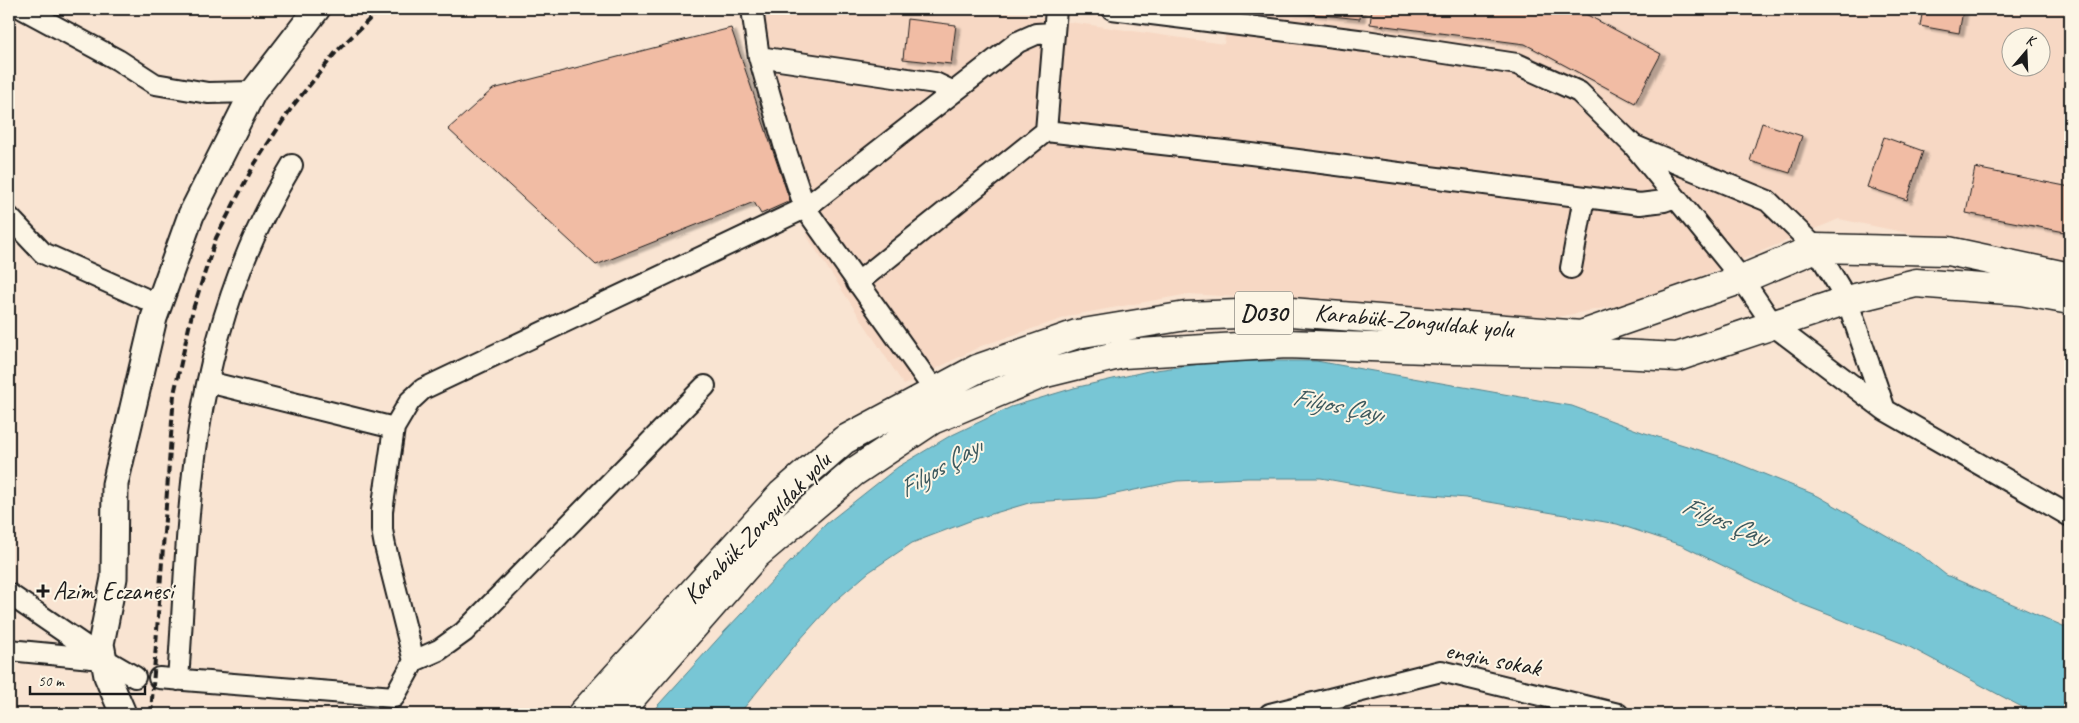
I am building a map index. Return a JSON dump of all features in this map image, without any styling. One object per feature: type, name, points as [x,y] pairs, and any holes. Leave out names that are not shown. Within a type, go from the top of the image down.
[{"type":"highway","name":"Karabük-Zonguldak yolu","points":[[582,714],[782,494],[844,440],[977,369],[1077,334],[1186,316],[1291,312],[1581,335],[1742,279],[1816,248],[1948,251],[2070,277]]},
{"type":"highway","name":"Karabük-Zonguldak yolu","points":[[616,714],[756,555],[854,472],[932,420],[1042,374],[1123,354],[1286,344],[1677,357],[1847,300],[1916,283],[2021,291],[2070,300]]},
{"type":"main road","points":[[122,714],[107,676],[100,644],[114,578],[115,484],[159,305],[191,215],[253,92],[317,9]]},
{"type":"street","points":[[23,9],[118,60],[155,84],[208,93],[253,92]]},
{"type":"street","points":[[752,9],[760,57],[785,148],[805,208],[935,392]]},
{"type":"street","points":[[1046,131],[1056,9]]},
{"type":"street","points":[[1112,9],[1366,41],[1517,64],[1579,92],[1633,145],[1742,279],[1774,326],[1885,410],[2070,516]]},
{"type":"street","points":[[292,165],[266,209],[244,258],[224,319],[208,382],[196,456],[169,679],[394,706],[414,661],[382,530],[382,511],[394,428],[410,401],[423,389],[805,208],[1018,42],[1036,34],[1054,33]]},
{"type":"street","points":[[760,57],[935,82],[954,92]]},
{"type":"street","points":[[857,283],[1046,131],[1251,154],[1640,204],[1664,201],[1675,197]]},
{"type":"street","points":[[1633,145],[1768,201],[1816,248],[1847,300],[1885,410]]},
{"type":"street","points":[[1572,268],[1584,197]]},
{"type":"street","points":[[9,217],[43,253],[159,305]]},
{"type":"street","points":[[208,382],[394,428]]},
{"type":"street","points":[[414,661],[439,650],[464,632],[705,386]]},
{"type":"street","points":[[9,594],[104,659],[135,677]]},
{"type":"street","points":[[9,650],[104,659]]},
{"type":"street","name":"engin sokak","points":[[1270,714],[1441,671],[1618,714]]},
{"type":"shaded area","points":[[759,9],[978,9],[1224,44],[1229,9],[2070,9],[2070,266],[1839,219],[1641,301],[1557,317],[1189,294],[1073,315],[981,346],[904,385],[808,238]]},
{"type":"water","name":"Filyos Çayı","points":[[1224,361],[1316,361],[1572,406],[1642,432],[1722,457],[1818,496],[1922,556],[1946,575],[2070,629],[2070,714],[2035,714],[1904,644],[1801,604],[1681,545],[1617,524],[1466,498],[1397,492],[1321,478],[1248,478],[1177,481],[1097,498],[1032,502],[975,519],[912,543],[869,572],[833,603],[797,643],[739,714],[650,714],[826,524],[898,467],[948,437],[1011,407],[1074,388],[1148,371]]},
{"type":"building","points":[[1267,9],[1361,9],[1360,19]]},
{"type":"building","points":[[1372,9],[1576,9],[1661,54],[1635,103],[1525,44],[1370,24]]},
{"type":"building","points":[[1923,9],[1963,11],[1959,33],[1920,26]]},
{"type":"building","points":[[907,19],[956,25],[951,64],[903,59]]},
{"type":"building","points":[[731,28],[790,201],[761,214],[754,202],[596,265],[448,129],[493,89]]},
{"type":"building","points":[[1762,123],[1802,136],[1790,173],[1750,161]]},
{"type":"building","points":[[1884,137],[1923,151],[1907,200],[1867,187]]},
{"type":"building","points":[[1975,168],[2070,187],[2070,233],[1966,213]]},
{"type":"railway","points":[[151,714],[174,394],[193,309],[216,238],[254,165],[292,107],[337,51],[380,9]]},
{"type":"place","name":"Azim Eczanesi","points":[[43,591]]}]
